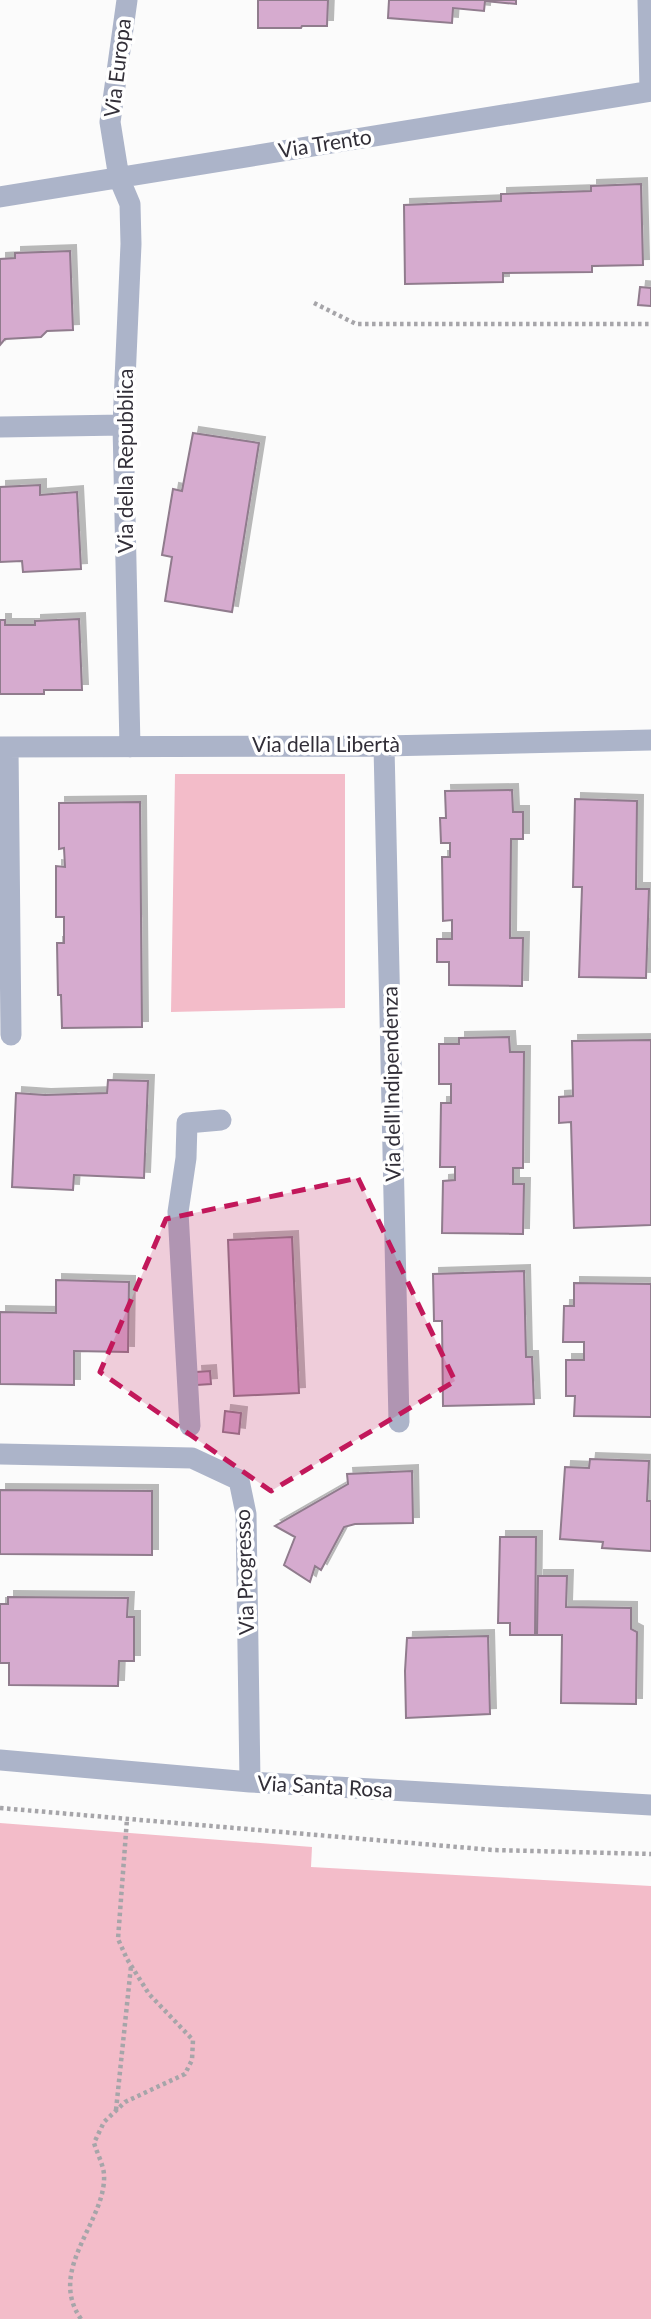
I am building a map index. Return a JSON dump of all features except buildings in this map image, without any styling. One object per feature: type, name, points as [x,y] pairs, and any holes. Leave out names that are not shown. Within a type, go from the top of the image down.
[{"type":"street","name":"Via Europa","points":[[119,178],[110,122],[127,0]]},
{"type":"street","points":[[648,0],[650,91]]},
{"type":"street","name":"Via Trento","points":[[0,197],[650,91]]},
{"type":"street","name":"Via della Repubblica","points":[[119,178],[130,204],[131,244],[123,425],[130,747]]},
{"type":"street","points":[[0,427],[123,425]]},
{"type":"street","name":"Via della Libertà","points":[[4,747],[384,746],[651,740]]},
{"type":"street","name":"Via dell'Indipendenza","points":[[384,746],[399,1422]]},
{"type":"street","points":[[4,747],[11,1035]]},
{"type":"street","points":[[190,1426],[178,1212],[186,1158],[187,1123],[221,1120]]},
{"type":"street","name":"Via Progresso","points":[[0,1454],[192,1458],[239,1480],[246,1514],[250,1782]]},
{"type":"street","name":"Via Santa Rosa","points":[[0,1760],[250,1782],[651,1805]]},
{"type":"path","points":[[314,303],[356,324],[651,324]]},
{"type":"path","points":[[0,1808],[493,1850],[651,1854]]},
{"type":"path","points":[[81,2319],[70,2290],[76,2252],[101,2198],[104,2173],[94,2143],[104,2122],[125,2102],[185,2074],[192,2060],[193,2040],[149,1994],[118,1939],[127,1819]]},
{"type":"path","points":[[116,2110],[131,1965]]},
{"type":"highlighted area","points":[[358,1178],[455,1381],[271,1491],[100,1372],[166,1219]]},
{"type":"shaded area","points":[[175,774],[345,774],[345,1008],[171,1012]]},
{"type":"shaded area","points":[[0,1823],[312,1847],[311,1867],[651,1886],[651,2319],[0,2319]]}]
